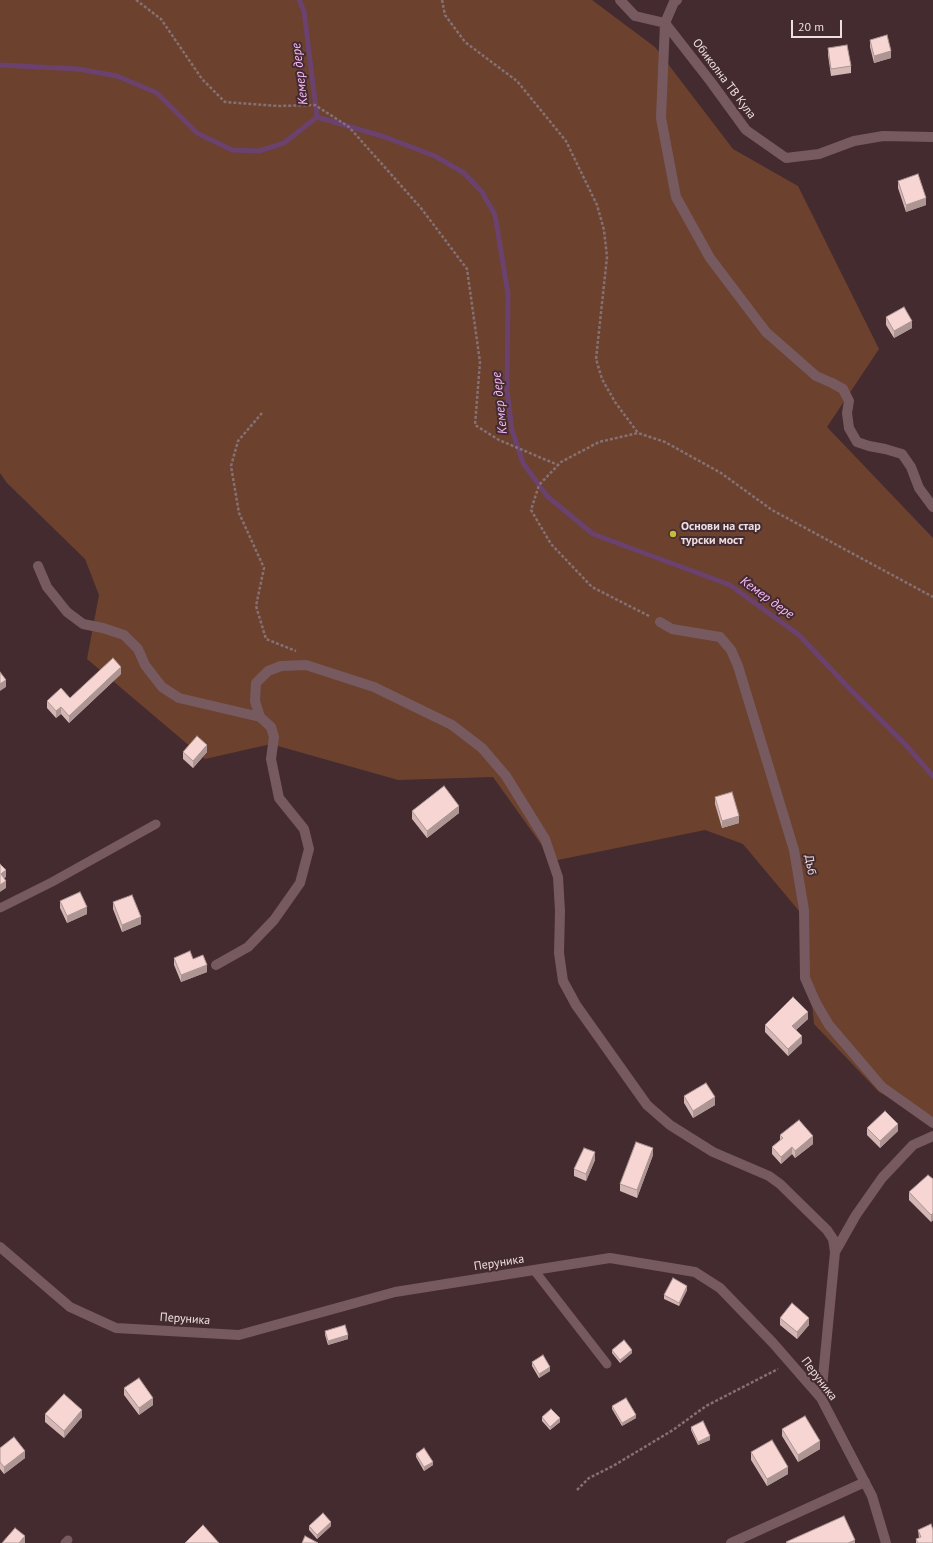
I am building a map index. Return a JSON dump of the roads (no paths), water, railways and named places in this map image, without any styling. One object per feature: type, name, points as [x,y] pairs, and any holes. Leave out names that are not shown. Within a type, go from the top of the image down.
[{"type":"street","points":[[620,0],[635,16],[665,23]]},
{"type":"street","points":[[677,0],[674,2],[665,23],[661,118],[676,197],[710,258],[766,332],[816,376],[843,389],[850,401],[847,414],[849,428],[857,442],[902,454],[911,467],[919,488],[933,507]]},
{"type":"street","name":"Обиколна ТВ Кула","points":[[665,23],[746,130],[786,158],[819,154],[854,141],[883,136],[933,137]]},
{"type":"street","points":[[38,566],[48,587],[67,612],[84,624],[124,635],[138,649],[145,665],[162,687],[179,698],[260,717]]},
{"type":"street","name":"Дъб","points":[[660,622],[672,629],[720,637],[731,650],[738,666],[794,850],[804,910],[805,978],[816,1002],[829,1024],[882,1087],[933,1122]]},
{"type":"street","points":[[216,965],[248,947],[274,920],[300,883],[309,849],[304,829],[280,798],[271,759],[274,737],[271,728],[260,717],[255,702],[256,682],[268,671],[281,666],[306,665],[374,687],[452,725],[482,748],[506,776],[545,839],[558,877],[560,910],[559,953],[563,981],[580,1011],[647,1105],[670,1125],[713,1152],[769,1176],[780,1184],[826,1230],[833,1239],[835,1252],[821,1398]]},
{"type":"street","points":[[835,1252],[856,1215],[882,1178],[913,1145],[933,1136]]},
{"type":"street","name":"Перуника","points":[[0,1247],[70,1307],[116,1328],[239,1335],[394,1292],[610,1258],[695,1272],[720,1288],[773,1342],[821,1398],[872,1496],[886,1543]]},
{"type":"street","points":[[731,1543],[865,1482]]},
{"type":"lane","points":[[0,908],[52,882],[156,824]]},
{"type":"lane","points":[[534,1270],[607,1364]]},
{"type":"waterway","name":"Кемер дере","points":[[299,0],[304,11],[317,117],[385,137],[435,156],[464,173],[482,192],[495,215],[508,294],[507,390],[512,430],[523,463],[547,496],[593,534],[730,585],[799,635],[905,744],[933,776]]},
{"type":"waterway","points":[[0,65],[78,69],[117,76],[157,93],[197,133],[232,150],[259,151],[284,143],[317,117]]},
{"type":"place","name":"Основи на стар турски мост","points":[[673,534]]}]
